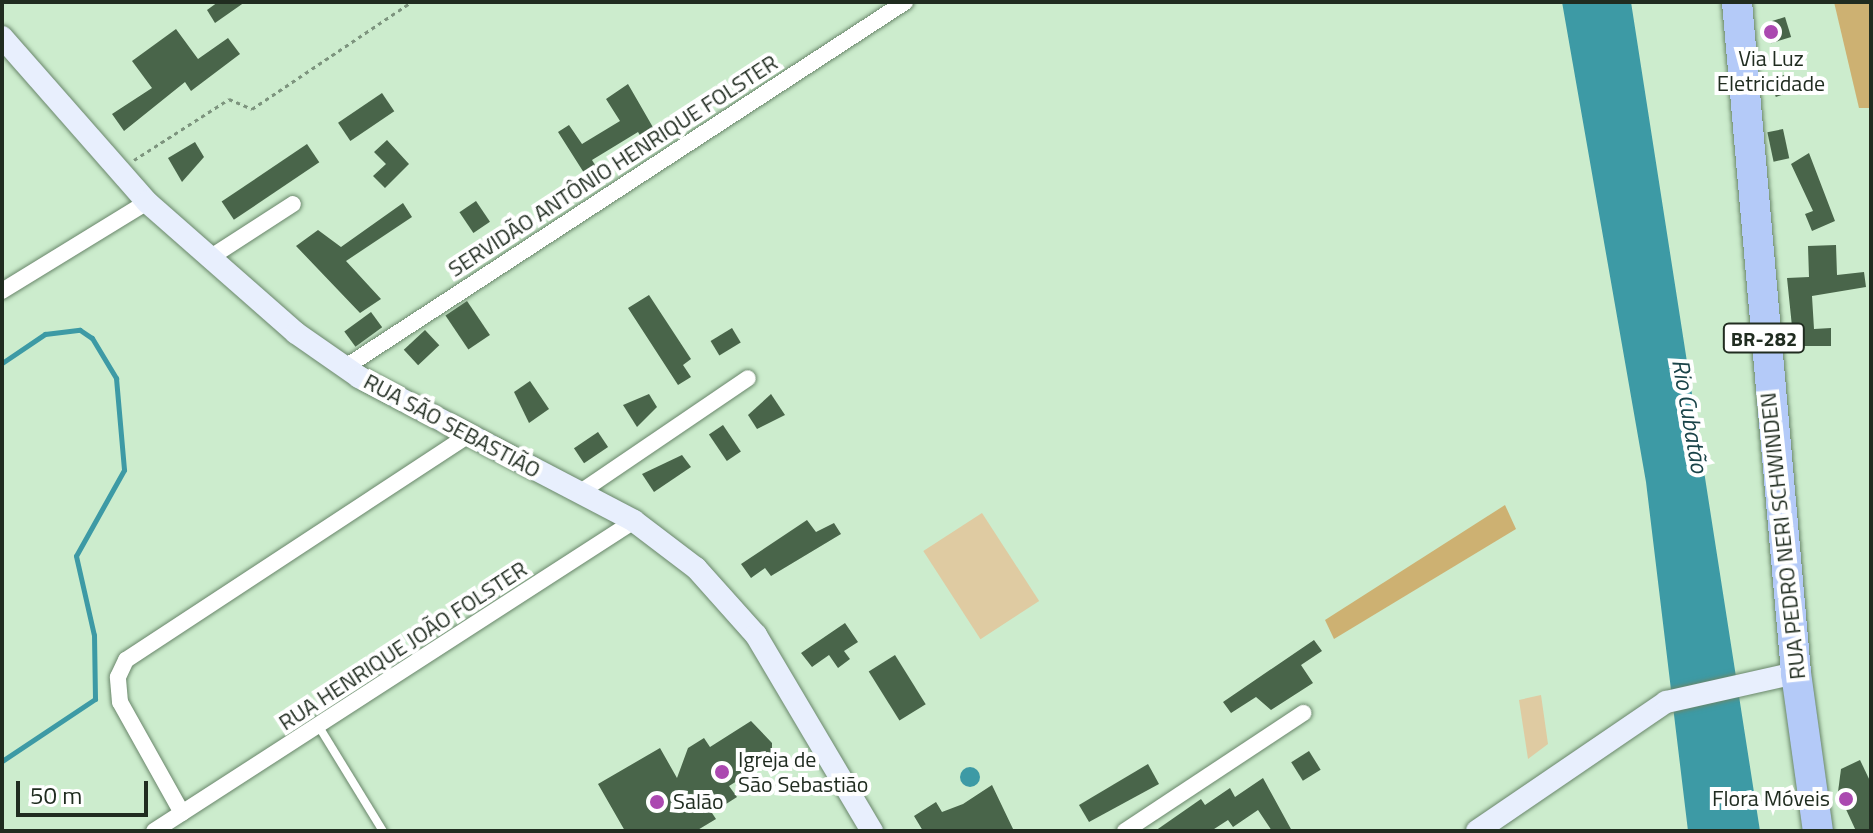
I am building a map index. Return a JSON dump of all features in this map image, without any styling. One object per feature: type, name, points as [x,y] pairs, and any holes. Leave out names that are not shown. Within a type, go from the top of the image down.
[{"type":"highway","name":"RUA PEDRO NERI SCHWINDEN","points":[[1737,2],[1796,673],[1818,831]]},
{"type":"main road","name":"RUA SÃO SEBASTIÃO","points":[[4,45],[147,202],[208,259],[344,368],[634,521],[696,568],[744,619],[872,831]]},
{"type":"main road","points":[[1477,831],[1666,702],[1796,673]]},
{"type":"street","name":"SERVIDÃO ANTÔNIO HENRIQUE FOLSTER","points":[[344,368],[905,2]]},
{"type":"street","points":[[2,291],[147,202]]},
{"type":"street","points":[[208,259],[293,204]]},
{"type":"street","points":[[579,493],[748,378]]},
{"type":"street","points":[[182,813],[120,702],[118,677],[126,660],[468,435]]},
{"type":"street","name":"RUA HENRIQUE JOÃO FOLSTER","points":[[154,831],[321,730],[634,521]]},
{"type":"street","points":[[1125,831],[1303,713]]},
{"type":"lane","points":[[321,730],[383,831]]},
{"type":"path","points":[[117,172],[229,99],[252,109],[411,2]]},
{"type":"shaded area","points":[[1834,2],[1871,2],[1871,108],[1859,108]]},
{"type":"shaded area","points":[[1505,505],[1516,529],[1334,639],[1325,620]]},
{"type":"shaded area","points":[[982,513],[1039,601],[980,639],[923,551]]},
{"type":"shaded area","points":[[1541,695],[1548,744],[1528,759],[1519,700]]},
{"type":"water","name":"Rio Cubatão","points":[[1562,2],[1631,2],[1760,831],[1688,831],[1646,482]]},
{"type":"water","points":[[970,767],[977,770],[980,777],[977,784],[970,787],[963,784],[960,777],[963,770]]},
{"type":"building","points":[[218,2],[245,2],[215,23],[207,10]]},
{"type":"building","points":[[1785,17],[1791,37],[1771,43],[1765,23]]},
{"type":"building","points":[[176,29],[198,59],[228,38],[240,54],[191,91],[185,82],[124,131],[112,114],[152,88],[132,61]]},
{"type":"building","points":[[1787,74],[1793,91],[1776,97],[1770,80]]},
{"type":"building","points":[[628,84],[658,136],[645,144],[638,132],[592,160],[597,168],[586,176],[558,132],[569,125],[582,144],[620,121],[606,99]]},
{"type":"building","points":[[382,93],[394,111],[350,141],[338,123]]},
{"type":"building","points":[[1783,129],[1789,158],[1774,162],[1767,132]]},
{"type":"building","points":[[387,140],[409,164],[385,188],[373,176],[386,164],[374,152]]},
{"type":"building","points":[[195,142],[204,157],[182,182],[168,158]]},
{"type":"building","points":[[307,144],[319,162],[234,220],[222,202]]},
{"type":"building","points":[[1809,153],[1835,221],[1812,231],[1805,214],[1813,211],[1791,164]]},
{"type":"building","points":[[476,201],[490,222],[473,233],[459,212]]},
{"type":"building","points":[[403,203],[412,217],[346,261],[381,299],[360,313],[296,246],[318,230],[341,247]]},
{"type":"building","points":[[1836,245],[1837,275],[1864,272],[1866,287],[1812,296],[1814,329],[1831,328],[1831,346],[1794,346],[1787,278],[1809,277],[1808,246]]},
{"type":"building","points":[[649,295],[691,359],[683,365],[691,377],[678,385],[628,308]]},
{"type":"building","points":[[467,301],[490,335],[468,350],[445,316]]},
{"type":"building","points":[[371,312],[382,327],[355,347],[344,331]]},
{"type":"building","points":[[732,328],[741,343],[719,355],[711,341]]},
{"type":"building","points":[[425,330],[439,345],[418,365],[404,350]]},
{"type":"building","points":[[530,381],[549,409],[529,423],[514,392]]},
{"type":"building","points":[[649,394],[657,407],[637,427],[623,405]]},
{"type":"building","points":[[771,394],[785,415],[757,429],[748,415]]},
{"type":"building","points":[[723,425],[741,452],[727,461],[709,435]]},
{"type":"building","points":[[598,432],[608,447],[584,463],[574,448]]},
{"type":"building","points":[[682,455],[691,467],[654,492],[642,474]]},
{"type":"building","points":[[807,520],[816,532],[834,523],[841,534],[771,576],[765,568],[751,578],[741,564]]},
{"type":"building","points":[[845,623],[858,642],[844,651],[850,659],[838,668],[829,655],[812,667],[801,653]]},
{"type":"building","points":[[1314,640],[1322,651],[1301,665],[1313,683],[1271,710],[1256,697],[1231,713],[1223,702]]},
{"type":"building","points":[[895,655],[926,704],[899,721],[869,671]]},
{"type":"building","points":[[751,721],[772,743],[772,759],[729,786],[737,797],[712,813],[716,819],[696,831],[625,831],[598,784],[660,748],[677,778],[688,748],[704,738],[710,747]]},
{"type":"building","points":[[1309,751],[1321,770],[1303,781],[1291,762]]},
{"type":"building","points":[[1860,760],[1871,783],[1871,831],[1856,831],[1838,792],[1841,769]]},
{"type":"building","points":[[1148,764],[1159,784],[1089,822],[1079,805]]},
{"type":"building","points":[[1263,778],[1292,831],[1272,831],[1258,810],[1233,827],[1228,820],[1211,831],[1155,831],[1201,799],[1205,805],[1230,788],[1235,797]]},
{"type":"building","points":[[992,785],[1014,831],[923,831],[914,816],[936,802],[942,812],[963,804]]},
{"type":"waterway","points":[[2,363],[45,334],[80,330],[92,338],[116,378],[124,470],[76,556],[94,635],[95,699],[2,761]]},
{"type":"place","name":"Via Luz Eletricidade","points":[[1771,32]]},
{"type":"place","name":"Igreja de São Sebastião","points":[[722,772]]},
{"type":"place","name":"Flora Móveis","points":[[1846,799]]},
{"type":"place","name":"Salão","points":[[657,802]]}]
